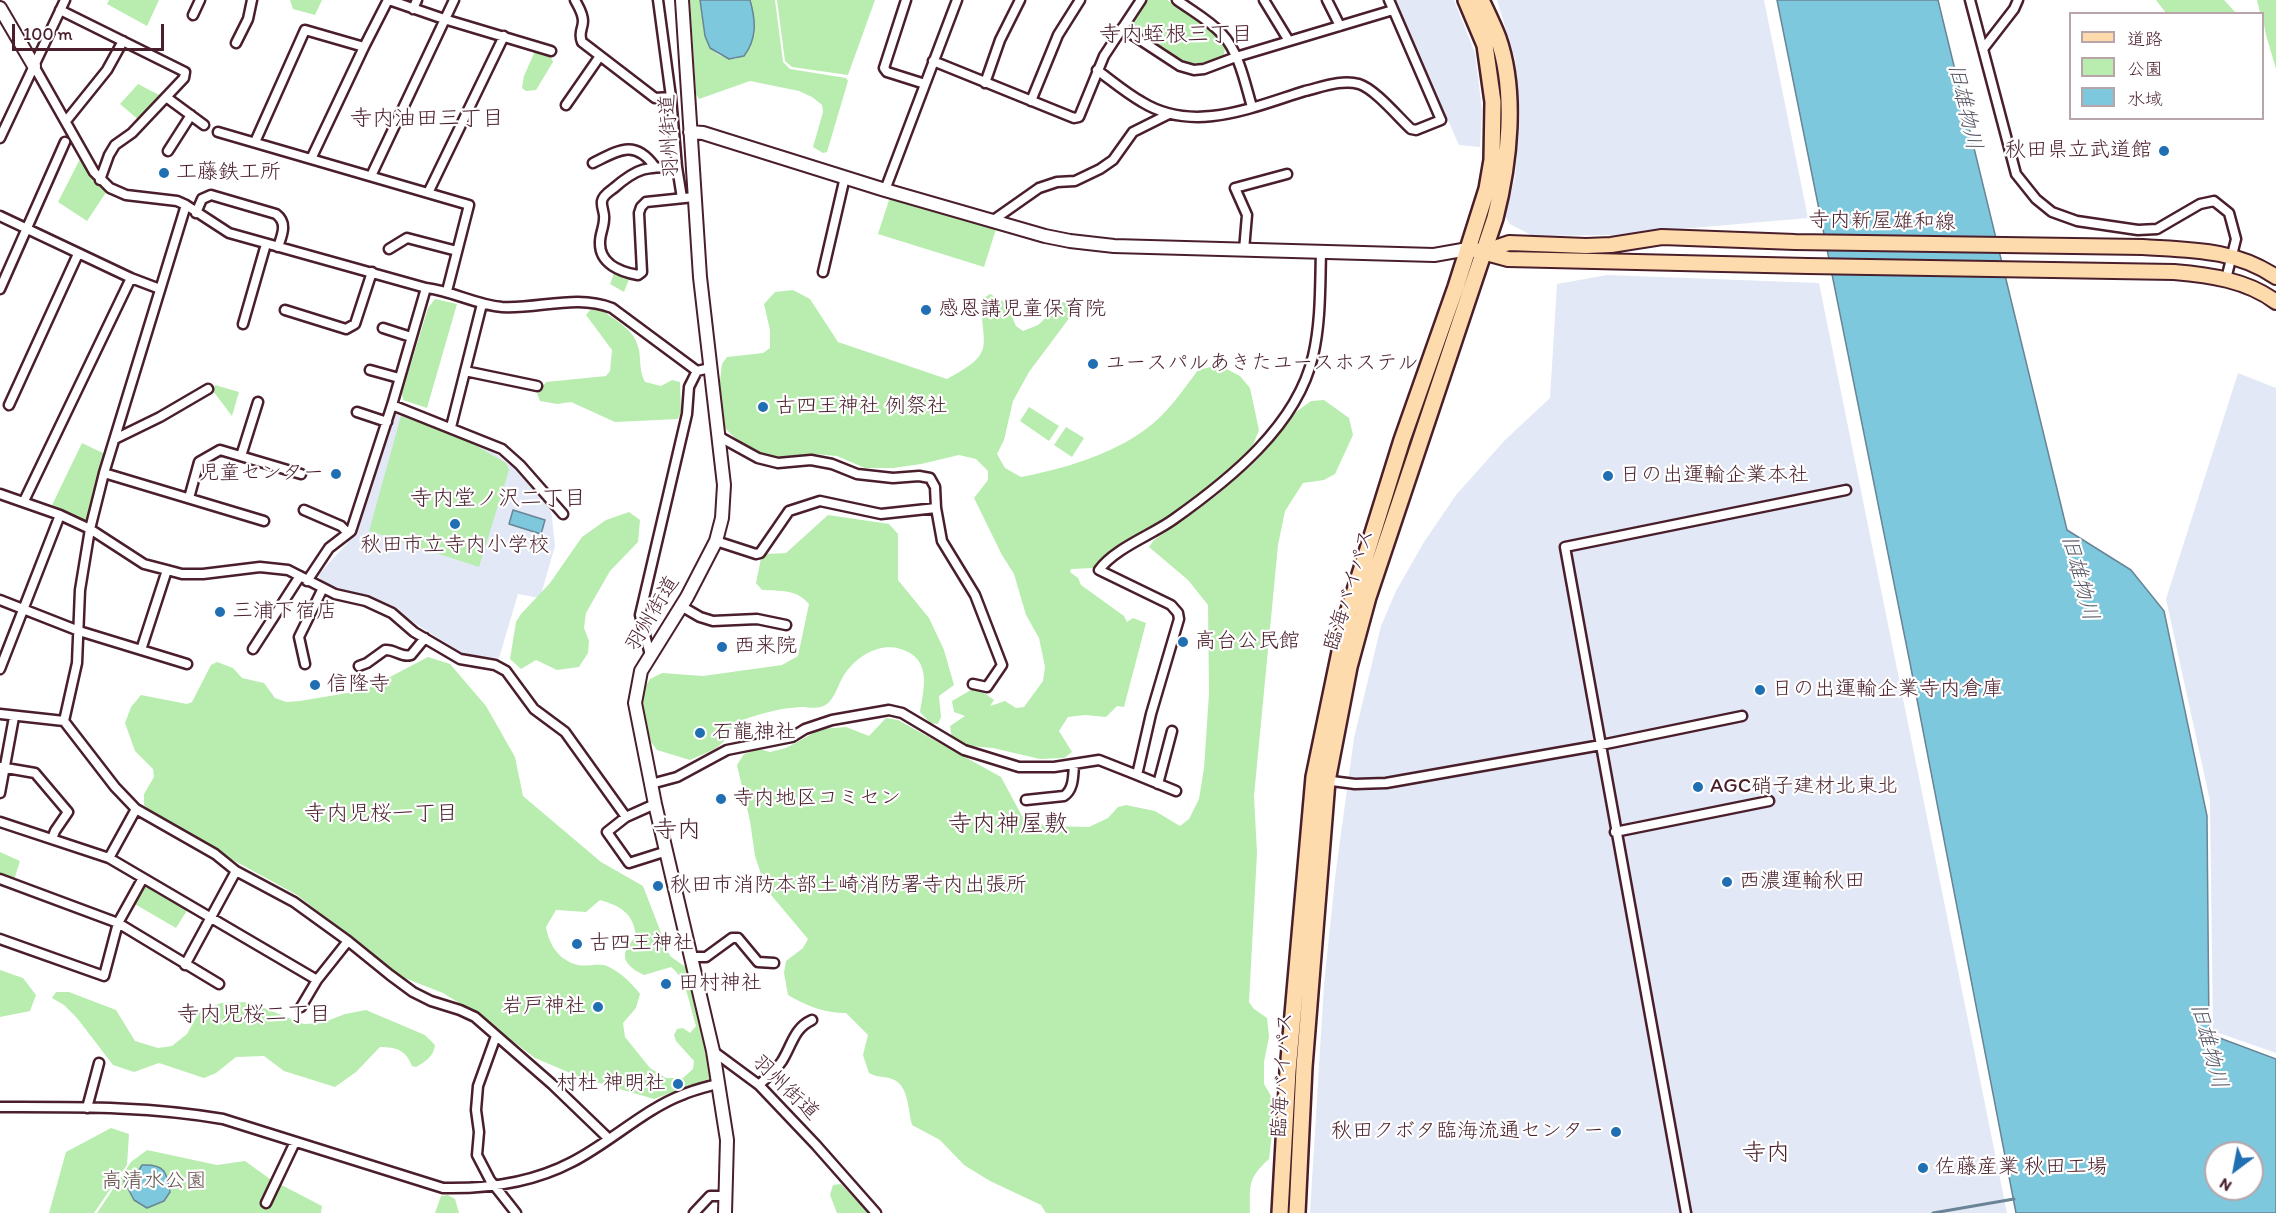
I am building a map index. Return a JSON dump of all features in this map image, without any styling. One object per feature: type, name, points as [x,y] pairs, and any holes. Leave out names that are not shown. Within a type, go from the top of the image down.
[{"type":"highway","name":"臨海バイパス","points":[[1466,0],[1485,45],[1494,102],[1492,160],[1476,250]]},
{"type":"highway","name":"臨海バイパス","points":[[1280,1213],[1288,1071],[1320,779],[1348,613],[1402,440],[1503,186],[1510,98],[1499,40],[1481,0]]},
{"type":"highway","name":"臨海バイパス","points":[[1297,1213],[1320,779]]},
{"type":"main road","name":"寺内新屋雄和線","points":[[1476,250],[1509,243],[1586,246],[1611,245],[1662,237],[1795,242],[2143,247],[2189,249],[2232,255],[2276,277]]},
{"type":"main road","points":[[1476,250],[1508,258],[2174,272],[2226,279],[2276,302]]},
{"type":"street","points":[[0,138],[65,0]]},
{"type":"street","points":[[193,15],[200,0]]},
{"type":"street","points":[[236,44],[248,20],[252,0]]},
{"type":"street","points":[[311,159],[388,0],[416,4],[444,19],[551,51]]},
{"type":"street","points":[[371,176],[454,0]]},
{"type":"street","points":[[575,0],[583,22],[579,35],[582,42],[655,98],[671,97]]},
{"type":"street","points":[[658,0],[671,97],[677,167],[688,198],[646,202],[640,207],[642,272],[638,275],[613,267],[601,250],[604,219],[602,200],[628,175],[644,168],[677,167]]},
{"type":"street","name":"羽州街道","points":[[682,0],[690,132],[688,198],[704,369],[718,436],[724,485],[722,518],[716,541],[681,606],[641,671],[635,703],[655,804],[713,1051],[759,1085],[876,1213]]},
{"type":"street","points":[[906,0],[884,68],[887,72],[924,84]]},
{"type":"street","points":[[885,190],[957,0]]},
{"type":"street","points":[[985,83],[1000,40],[1020,0]]},
{"type":"street","points":[[1031,101],[1058,35],[1080,0]]},
{"type":"street","points":[[933,61],[1074,118],[1079,117],[1097,70],[1141,0]]},
{"type":"street","points":[[1177,0],[1211,23],[1224,35],[1236,57],[1252,107]]},
{"type":"street","points":[[1264,0],[1289,40]]},
{"type":"street","points":[[1327,0],[1340,26]]},
{"type":"street","points":[[1097,70],[1143,103],[1169,114],[1188,117],[1219,117],[1330,84],[1360,84],[1411,129],[1416,130],[1441,120],[1389,0]]},
{"type":"street","points":[[1970,0],[2016,174],[2036,199],[2052,212],[2077,221],[2147,230],[2157,229],[2200,204],[2214,201],[2229,213],[2236,239],[2226,279]]},
{"type":"street","points":[[1983,49],[2014,9],[2018,0]]},
{"type":"street","points":[[0,8],[100,180],[110,188],[126,195],[169,200],[186,205],[229,233],[426,288],[447,291],[482,304],[512,307],[578,301],[597,302],[612,308],[704,369],[689,387],[687,414],[640,615],[650,655]]},
{"type":"street","points":[[60,10],[185,72],[184,78],[132,133],[115,145],[100,180]]},
{"type":"street","points":[[1122,27],[1180,66],[1194,70],[1204,69],[1289,40],[1393,10]]},
{"type":"street","points":[[255,142],[304,30],[364,47]]},
{"type":"street","points":[[429,193],[504,36]]},
{"type":"street","points":[[66,122],[107,70],[123,41]]},
{"type":"street","points":[[566,105],[600,56]]},
{"type":"street","points":[[166,97],[204,124]]},
{"type":"street","points":[[992,220],[1039,188],[1057,182],[1075,181],[1100,169],[1113,160],[1133,132],[1169,114]]},
{"type":"street","points":[[0,115],[9,118]]},
{"type":"street","points":[[168,151],[191,115]]},
{"type":"street","points":[[218,132],[469,205],[447,291]]},
{"type":"street","points":[[690,132],[703,133],[885,190],[1070,241],[1114,246],[1434,255],[1476,250]]},
{"type":"street","points":[[0,289],[65,142]]},
{"type":"street","points":[[594,163],[616,152],[634,148],[646,155],[655,167]]},
{"type":"street","points":[[1244,250],[1247,215],[1235,189],[1287,174]]},
{"type":"street","points":[[823,272],[846,177]]},
{"type":"street","points":[[196,213],[202,199],[211,195],[276,214],[282,219],[284,225],[278,247]]},
{"type":"street","points":[[64,721],[77,663],[80,590],[90,529],[104,473],[186,205]]},
{"type":"street","points":[[0,216],[78,254],[160,289]]},
{"type":"street","points":[[389,249],[407,238],[457,252]]},
{"type":"street","points":[[243,324],[266,244]]},
{"type":"street","points":[[1137,775],[1179,613],[1172,605],[1099,570],[1113,557],[1211,493],[1256,454],[1286,413],[1299,392],[1313,358],[1318,328],[1321,252]]},
{"type":"street","points":[[9,405],[78,254]]},
{"type":"street","points":[[285,310],[346,329],[352,327],[372,272]]},
{"type":"street","points":[[24,501],[131,278]]},
{"type":"street","points":[[253,649],[304,579],[329,548],[348,533],[356,518],[426,288]]},
{"type":"street","points":[[451,427],[482,304]]},
{"type":"street","points":[[383,328],[411,337]]},
{"type":"street","points":[[370,369],[399,378]]},
{"type":"street","points":[[465,371],[537,386]]},
{"type":"street","points":[[115,439],[160,417],[208,389]]},
{"type":"street","points":[[241,456],[258,402]]},
{"type":"street","points":[[392,405],[502,449],[520,465],[563,514]]},
{"type":"street","points":[[357,412],[387,422]]},
{"type":"street","points":[[718,436],[758,458],[777,463],[811,460],[832,464],[857,474],[893,478],[919,476],[930,478],[935,487],[942,541],[975,595],[1002,665],[987,687],[973,684]]},
{"type":"street","points":[[189,498],[199,462],[220,450],[301,474]]},
{"type":"street","points":[[104,473],[264,521]]},
{"type":"street","points":[[1686,1213],[1565,547],[1846,490]]},
{"type":"street","points":[[0,494],[24,501],[90,529],[144,564],[182,574],[268,567],[288,570],[335,594],[366,601],[392,614],[425,638],[460,659],[495,665],[506,671],[534,709],[565,732],[626,817]]},
{"type":"street","points":[[716,541],[756,554],[760,553],[789,511],[820,501],[881,514],[936,508]]},
{"type":"street","points":[[304,510],[341,526],[348,533]]},
{"type":"street","points":[[0,669],[60,515]]},
{"type":"street","points":[[141,650],[167,570]]},
{"type":"street","points":[[305,664],[299,637],[322,588]]},
{"type":"street","points":[[0,600],[79,631],[187,664]]},
{"type":"street","points":[[681,606],[713,621],[757,619],[786,625]]},
{"type":"street","points":[[359,666],[385,650],[392,650],[403,656],[411,655],[425,638]]},
{"type":"street","points":[[651,784],[677,777],[727,750],[792,737],[805,729],[832,720],[888,710],[902,713],[964,750],[989,759],[1019,767],[1074,765],[1099,760],[1176,791]]},
{"type":"street","points":[[0,714],[64,721],[115,787],[136,808],[215,854],[236,871],[294,902],[348,940],[413,992],[474,1017],[609,1139]]},
{"type":"street","points":[[1320,779],[1354,784],[1386,783],[1601,745],[1743,716]]},
{"type":"street","points":[[0,793],[14,717]]},
{"type":"street","points":[[1158,784],[1172,731]]},
{"type":"street","points":[[1026,800],[1068,794],[1074,765]]},
{"type":"street","points":[[3,767],[35,773],[68,812],[52,839]]},
{"type":"street","points":[[1615,832],[1769,801]]},
{"type":"street","points":[[655,804],[626,817],[607,832],[629,863],[667,851]]},
{"type":"street","points":[[108,858],[136,808]]},
{"type":"street","points":[[0,822],[108,858],[317,980]]},
{"type":"street","points":[[185,965],[236,871]]},
{"type":"street","points":[[0,939],[104,976],[118,923],[143,878]]},
{"type":"street","points":[[0,879],[118,923],[219,984]]},
{"type":"street","points":[[692,957],[706,957],[732,938],[738,938],[758,962],[774,963]]},
{"type":"street","points":[[301,1007],[317,980],[348,940]]},
{"type":"street","points":[[759,1085],[781,1062],[797,1030],[812,1020]]},
{"type":"street","points":[[496,1036],[478,1086],[477,1155],[490,1180],[516,1213]]},
{"type":"street","points":[[713,1051],[727,1140],[725,1213]]},
{"type":"street","points":[[87,1108],[99,1063]]},
{"type":"street","points":[[0,1107],[87,1108],[192,1114],[223,1119],[443,1188],[497,1187],[550,1173],[575,1161],[681,1095],[717,1084]]},
{"type":"street","points":[[266,1203],[295,1143]]},
{"type":"street","points":[[694,1213],[710,1196],[726,1196]]},
{"type":"shaded area","points":[[1394,0],[1454,0],[1475,53],[1482,110],[1480,147],[1459,145]]},
{"type":"shaded area","points":[[1497,0],[1764,0],[1808,218],[1611,235],[1533,236],[1510,224],[1505,216],[1515,177],[1520,116],[1515,59]]},
{"type":"shaded area","points":[[1607,275],[1819,283],[2007,1213],[1310,1213],[1324,984],[1336,870],[1354,738],[1381,626],[1396,591],[1424,542],[1456,495],[1505,440],[1550,398],[1557,284]]},
{"type":"shaded area","points":[[2238,373],[2276,388],[2276,1053],[2213,1031],[2210,801],[2166,599]]},
{"type":"shaded area","name":"秋田市立寺内小学校","points":[[396,410],[466,438],[496,454],[515,469],[551,509],[555,546],[540,598],[518,594],[499,658],[463,654],[396,611],[323,583],[318,575],[352,538]]},
{"type":"green space","points":[[109,0],[159,0],[147,26],[107,4]]},
{"type":"green space","points":[[290,0],[322,0],[315,15],[293,9]]},
{"type":"green space","points":[[690,0],[700,0],[705,36],[710,48],[719,55],[736,59],[753,11],[750,0],[775,0],[783,62],[790,69],[846,78],[848,81],[827,152],[823,153],[813,147],[823,112],[822,105],[799,91],[750,81],[699,99],[696,94]]},
{"type":"green space","points":[[777,0],[875,0],[848,75],[792,67],[785,61]]},
{"type":"green space","points":[[1145,0],[1167,0],[1204,24],[1218,36],[1225,48],[1224,55],[1205,63],[1187,63],[1133,27],[1132,20]]},
{"type":"green space","points":[[2156,0],[2224,0],[2235,12],[2165,12]]},
{"type":"green space","points":[[2257,0],[2276,0],[2276,69],[2266,35],[2264,12],[2260,12]]},
{"type":"green space","points":[[535,51],[548,55],[553,62],[536,90],[526,91],[522,88],[524,76]]},
{"type":"green space","points":[[138,84],[163,97],[140,121],[120,104]]},
{"type":"green space","points":[[80,159],[84,160],[96,180],[107,191],[87,221],[58,202]]},
{"type":"green space","points":[[890,197],[996,229],[984,267],[878,234]]},
{"type":"green space","points":[[614,273],[630,277],[624,292],[610,284]]},
{"type":"green space","points":[[793,290],[810,299],[838,342],[947,379],[974,362],[980,355],[984,339],[981,300],[990,294],[1006,303],[1016,326],[1023,331],[1038,325],[1063,302],[1073,303],[1076,309],[1029,372],[1013,401],[1004,440],[997,454],[1005,468],[1021,477],[1086,460],[1132,438],[1161,416],[1198,370],[1219,365],[1240,376],[1250,388],[1259,430],[1249,455],[1212,488],[1108,555],[1093,568],[1071,569],[1070,572],[1078,578],[1081,585],[1124,616],[1127,622],[1133,618],[1146,623],[1124,707],[1117,706],[1106,717],[1085,715],[1068,717],[1059,731],[1072,752],[1064,758],[1040,759],[993,748],[970,746],[952,738],[950,726],[965,716],[954,712],[952,701],[976,687],[994,700],[990,706],[1005,701],[1016,708],[1024,707],[1043,681],[1045,667],[1039,638],[1026,615],[1014,574],[974,498],[988,480],[988,471],[976,459],[959,455],[893,468],[865,468],[837,456],[815,454],[776,458],[756,452],[724,427],[720,381],[722,364],[727,357],[763,353],[770,348],[770,330],[764,304],[775,292]]},
{"type":"green space","points":[[435,299],[457,304],[427,408],[403,400],[402,393],[428,308]]},
{"type":"green space","points":[[600,309],[624,326],[633,336],[639,350],[645,382],[661,386],[672,380],[680,382],[681,412],[678,419],[615,422],[571,402],[557,404],[540,401],[537,394],[546,382],[606,376],[610,371],[612,350],[586,315],[590,310]]},
{"type":"green space","points":[[215,385],[239,392],[232,416],[213,391]]},
{"type":"green space","points":[[1324,400],[1349,418],[1353,435],[1335,474],[1324,480],[1303,483],[1285,511],[1278,545],[1254,796],[1257,853],[1249,1002],[1254,1009],[1267,1018],[1269,1037],[1264,1062],[1264,1084],[1275,1109],[1269,1159],[1253,1177],[1250,1213],[1046,1213],[1041,1205],[990,1181],[964,1165],[940,1140],[912,1125],[905,1092],[898,1082],[869,1073],[863,1055],[868,1035],[846,1013],[816,1008],[788,995],[784,973],[786,961],[803,948],[808,939],[766,889],[755,856],[750,821],[737,765],[744,754],[759,749],[770,752],[786,748],[821,729],[846,727],[869,736],[886,718],[898,720],[1001,777],[1022,816],[1046,826],[1089,827],[1108,818],[1118,807],[1126,805],[1155,811],[1180,826],[1189,819],[1199,799],[1204,768],[1209,693],[1208,605],[1188,580],[1149,547],[1154,540],[1216,496],[1256,461],[1292,415],[1311,401]]},
{"type":"green space","points":[[1029,407],[1059,426],[1049,441],[1020,421]]},
{"type":"green space","points":[[401,416],[461,437],[506,463],[509,470],[479,567],[369,531]]},
{"type":"green space","points":[[1066,427],[1084,438],[1072,457],[1054,445]]},
{"type":"green space","points":[[82,443],[107,455],[88,519],[85,520],[52,505]]},
{"type":"green space","points":[[629,512],[640,520],[638,542],[610,571],[586,613],[584,628],[589,641],[588,653],[579,667],[557,670],[536,660],[521,669],[510,659],[516,622],[521,614],[550,583],[582,537],[606,520]]},
{"type":"green space","points":[[828,515],[889,524],[898,534],[898,580],[929,618],[944,650],[954,685],[939,696],[941,717],[938,724],[930,723],[920,712],[924,680],[917,658],[892,647],[875,650],[852,665],[833,697],[824,706],[775,710],[734,723],[722,743],[690,760],[657,750],[651,742],[642,715],[644,689],[650,679],[662,673],[703,676],[782,665],[798,656],[809,604],[794,593],[762,590],[756,583],[761,558],[765,554],[786,553]]},
{"type":"green space","points":[[428,657],[450,664],[486,706],[515,757],[523,796],[601,862],[643,886],[670,956],[687,968],[711,1078],[654,1099],[582,1078],[535,1058],[474,1012],[443,993],[402,977],[297,895],[158,819],[144,805],[144,794],[154,777],[153,769],[135,751],[125,723],[131,707],[141,695],[187,704],[192,702],[211,665],[217,662],[233,668],[242,678],[264,683],[275,698],[286,702],[365,690]],"holes":[[[600,900],[625,912],[635,929],[636,937],[625,954],[627,963],[644,975],[671,967],[681,979],[696,1026],[690,1033],[683,1028],[677,1029],[674,1035],[676,1041],[694,1061],[693,1069],[683,1078],[666,1078],[650,1068],[625,1037],[623,1023],[636,1008],[640,994],[633,986],[621,974],[607,966],[585,966],[571,963],[556,951],[549,939],[546,927],[556,910],[586,912]]]},
{"type":"green space","points":[[0,852],[20,861],[14,880],[0,875]]},
{"type":"green space","points":[[144,883],[188,909],[176,928],[133,903]]},
{"type":"green space","points":[[0,970],[23,978],[36,995],[30,1011],[0,1017]]},
{"type":"green space","points":[[56,992],[69,992],[116,1010],[135,1041],[158,1048],[172,1046],[187,1034],[199,1012],[221,1003],[249,1002],[304,1024],[322,1023],[345,1014],[366,1010],[425,1035],[435,1045],[426,1061],[416,1067],[412,1066],[407,1056],[400,1050],[380,1047],[356,1072],[335,1087],[284,1071],[264,1056],[236,1057],[216,1073],[204,1078],[159,1063],[134,1072],[113,1065],[77,1018],[64,1005],[52,998]]},
{"type":"green space","points":[[111,1128],[129,1134],[127,1165],[94,1213],[49,1213],[66,1152]]},
{"type":"green space","name":"高清水公園","points":[[147,1150],[217,1165],[245,1161],[270,1179],[322,1206],[321,1213],[97,1213],[131,1162]]},
{"type":"green space","points":[[841,1184],[868,1213],[837,1213],[830,1195],[833,1185]]},
{"type":"green space","points":[[448,1195],[455,1199],[459,1213],[435,1213],[441,1196]]},
{"type":"water","points":[[700,0],[750,0],[754,30],[751,43],[744,56],[729,59],[710,48],[705,36]]},
{"type":"water","name":"旧雄物川","points":[[1777,0],[1938,0],[2067,530],[2131,570],[2164,611],[2207,816],[2209,1034],[2276,1059],[2276,1213],[2016,1213],[1910,663]]},
{"type":"water","points":[[513,510],[545,520],[541,534],[509,524]]},
{"type":"water","points":[[142,1165],[156,1166],[164,1171],[170,1192],[164,1201],[147,1208],[134,1200],[124,1181],[136,1175]]},
{"type":"waterway","points":[[1933,1213],[2014,1199]]},
{"type":"place","name":"秋田県立武道館","points":[[2164,151]]},
{"type":"place","name":"工藤鉄工所","points":[[164,173]]},
{"type":"place","name":"感恩講児童保育院","points":[[926,310]]},
{"type":"place","name":"ユースパルあきたユースホステル","points":[[1093,364]]},
{"type":"place","name":"古四王神社 例祭社","points":[[763,407]]},
{"type":"place","name":"児童センター","points":[[336,474]]},
{"type":"place","name":"日の出運輸企業本社","points":[[1608,476]]},
{"type":"place","name":"秋田市立寺内小学校","points":[[455,524]]},
{"type":"place","name":"三浦下宿店","points":[[220,612]]},
{"type":"place","name":"高台公民館","points":[[1183,642]]},
{"type":"place","name":"西来院","points":[[722,647]]},
{"type":"place","name":"信隆寺","points":[[315,685]]},
{"type":"place","name":"日の出運輸企業寺内倉庫","points":[[1760,690]]},
{"type":"place","name":"石龍神社","points":[[700,733]]},
{"type":"place","name":"AGC硝子建材北東北","points":[[1698,787]]},
{"type":"place","name":"寺内地区コミセン","points":[[721,799]]},
{"type":"place","name":"西濃運輸秋田","points":[[1727,882]]},
{"type":"place","name":"秋田市消防本部土崎消防署寺内出張所","points":[[658,886]]},
{"type":"place","name":"古四王神社","points":[[577,944]]},
{"type":"place","name":"田村神社","points":[[666,984]]},
{"type":"place","name":"岩戸神社","points":[[598,1007]]},
{"type":"place","name":"村杜 神明社","points":[[678,1084]]},
{"type":"place","name":"秋田クボタ臨海流通センター","points":[[1616,1132]]},
{"type":"place","name":"佐藤産業 秋田工場","points":[[1923,1168]]},
{"type":"district","name":"寺内蛭根三丁目","points":[[1176,35]]},
{"type":"district","name":"寺内油田三丁目","points":[[427,119]]},
{"type":"district","name":"寺内堂ノ沢二丁目","points":[[498,499]]},
{"type":"district","name":"寺内児桜一丁目","points":[[381,814]]},
{"type":"district","name":"寺内神屋敷","points":[[1008,825]]},
{"type":"district","name":"寺内","points":[[677,831]]},
{"type":"district","name":"寺内児桜二丁目","points":[[254,1015]]},
{"type":"district","name":"寺内","points":[[1766,1154]]}]
